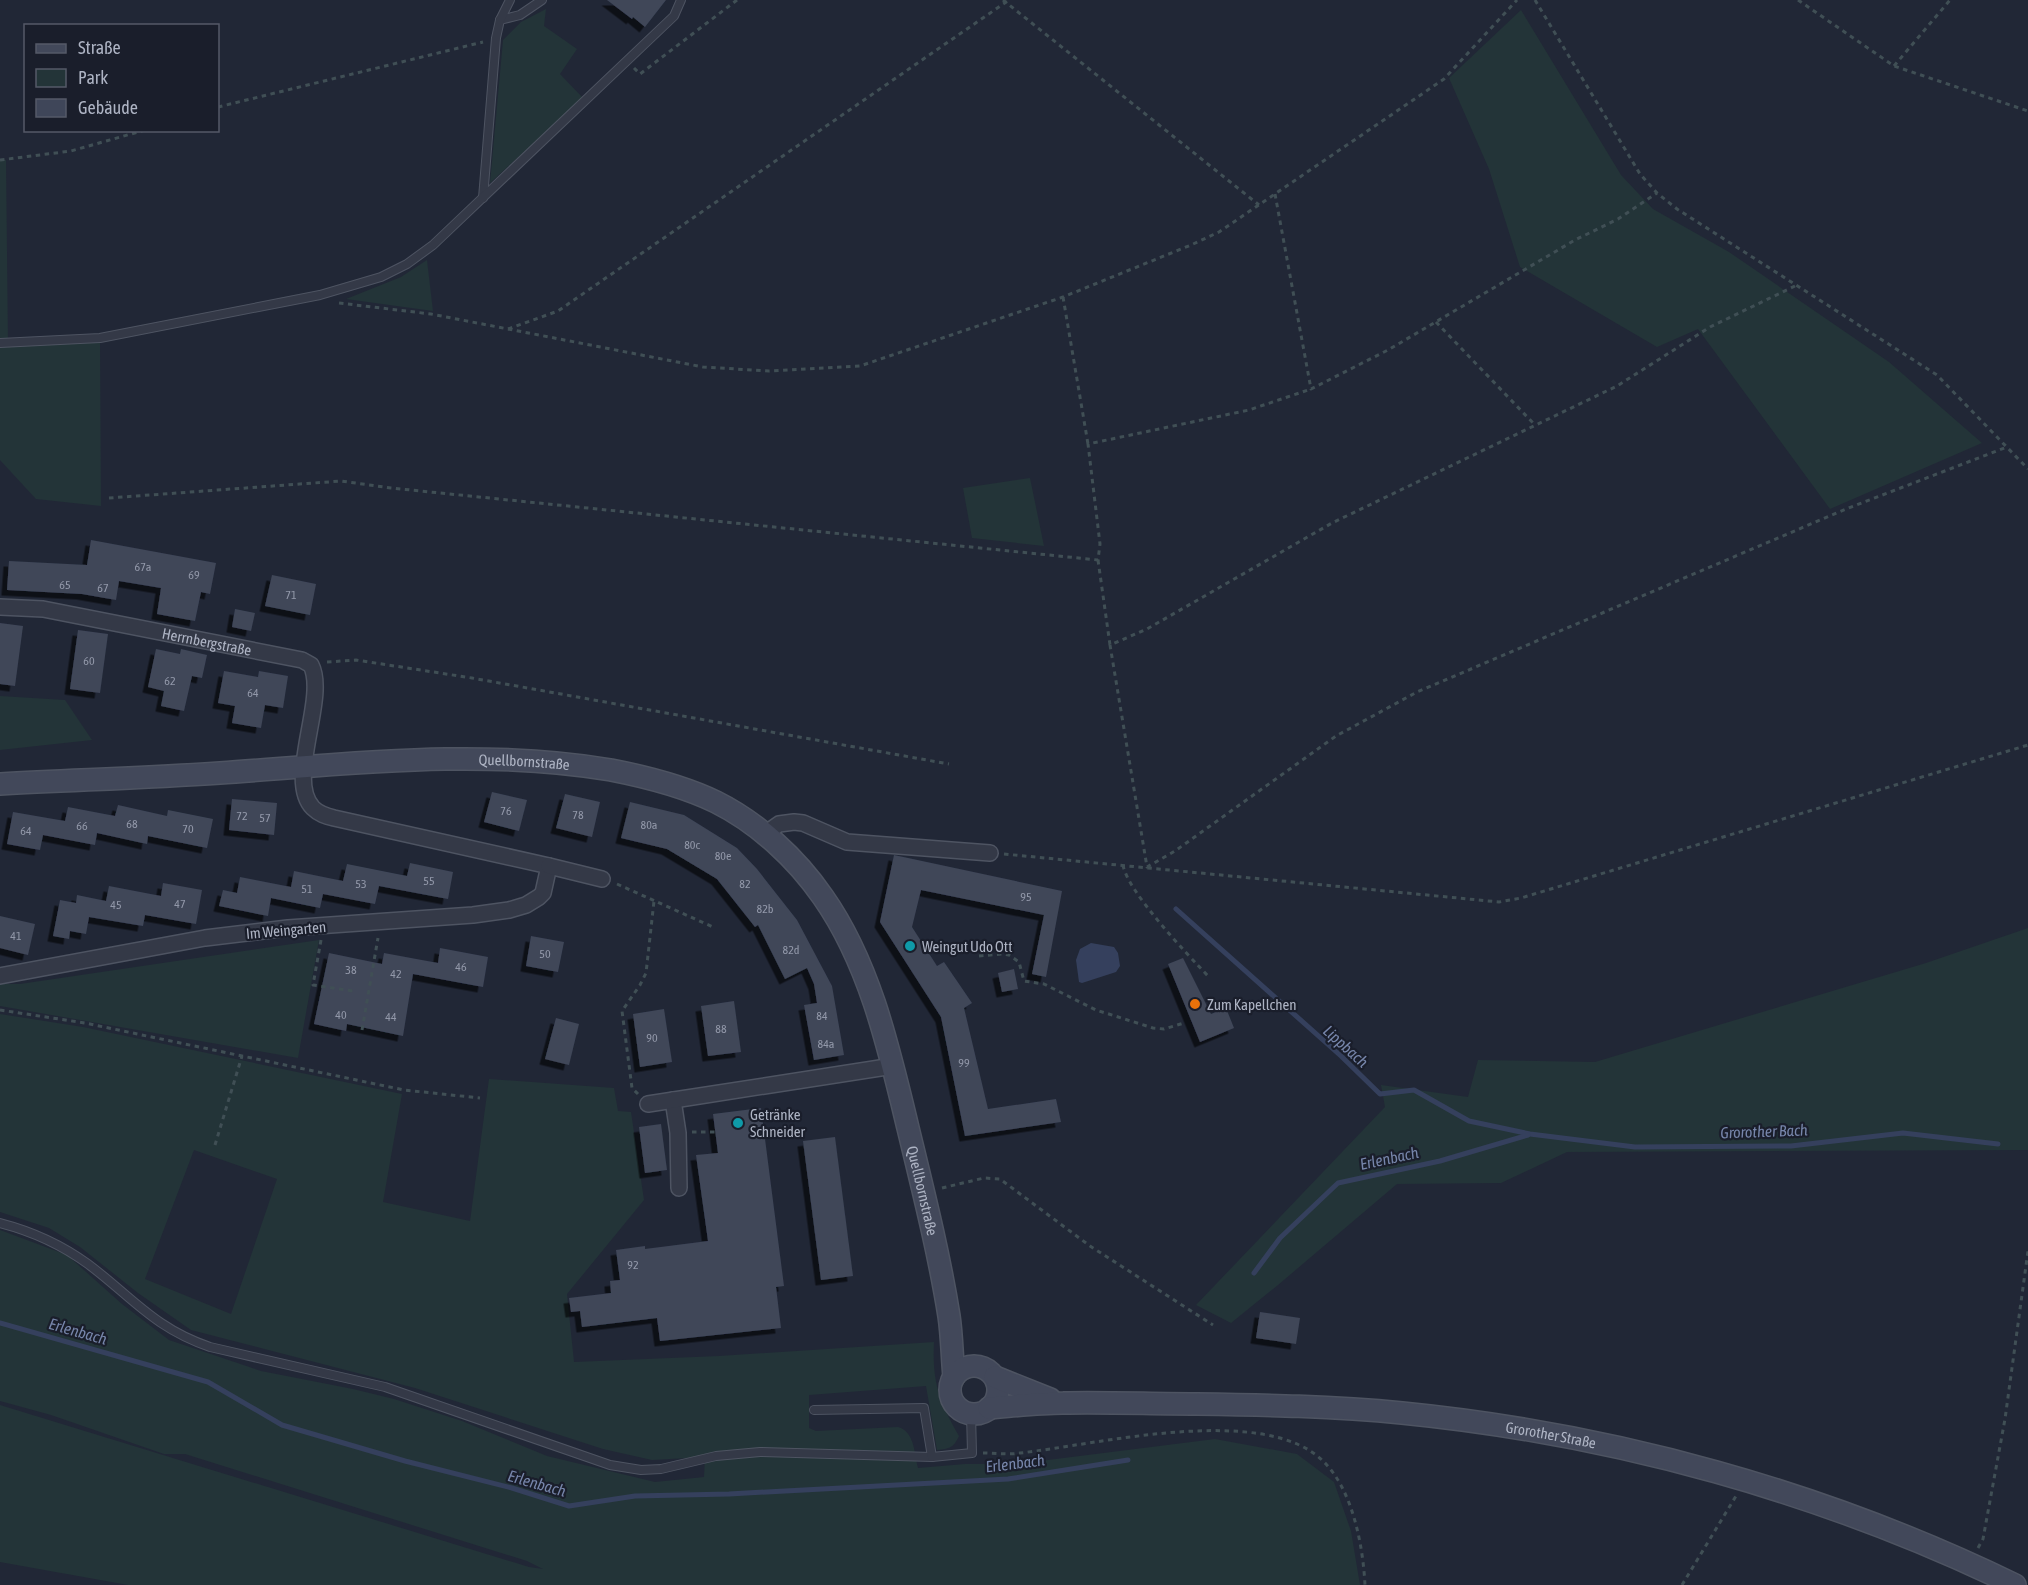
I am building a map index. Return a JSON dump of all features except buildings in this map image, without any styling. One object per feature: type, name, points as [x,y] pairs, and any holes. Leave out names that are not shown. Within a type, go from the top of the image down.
[{"type":"main road","name":"Quellbornstraße","points":[[0,784],[220,773],[304,765],[476,758],[528,760],[592,767],[656,780],[690,791],[734,812],[765,834],[822,896],[837,919],[866,981],[893,1066],[923,1192],[949,1317],[954,1377]]},
{"type":"main road","name":"Quellbornstraße","points":[[949,1317],[967,1348],[989,1372]]},
{"type":"main road","points":[[969,1366],[989,1372],[998,1394],[980,1411],[959,1408],[951,1397],[951,1383],[958,1372],[969,1366]]},
{"type":"main road","name":"Grorother Straße","points":[[989,1372],[1024,1390],[1062,1402]]},
{"type":"main road","name":"Grorother Straße","points":[[980,1411],[1062,1402],[1244,1405],[1401,1413],[1469,1421],[1604,1445],[1663,1458],[1745,1481],[1847,1514],[1971,1563],[2015,1585]]},
{"type":"street","name":"Herrnbergstraße","points":[[0,607],[43,609],[302,660],[310,664]]},
{"type":"street","points":[[310,664],[315,679],[304,765],[305,789],[311,806],[320,814],[602,879]]},
{"type":"street","points":[[765,834],[779,824],[794,822],[802,823],[847,842],[990,853]]},
{"type":"street","name":"Im Weingarten","points":[[0,976],[205,938],[473,915],[526,905],[543,892],[549,866]]},
{"type":"street","points":[[648,1104],[893,1066]]},
{"type":"street","points":[[673,1100],[678,1133],[679,1188]]},
{"type":"lane","points":[[483,198],[496,38],[500,20],[510,0]]},
{"type":"lane","points":[[500,20],[520,15],[542,0]]},
{"type":"lane","points":[[0,343],[100,338],[320,295],[381,277],[407,264],[433,245],[674,16],[681,0]]},
{"type":"lane","points":[[0,1223],[46,1239],[67,1251],[87,1264],[158,1323],[191,1341],[394,1390],[610,1465],[641,1470],[661,1469],[716,1456],[760,1452],[932,1457],[972,1453],[980,1411]]},
{"type":"lane","points":[[814,1410],[924,1408],[932,1457]]},
{"type":"path","points":[[626,62],[640,74],[737,0]]},
{"type":"path","points":[[320,295],[340,303],[431,314],[703,367],[769,371],[860,366],[1063,297],[1219,232],[1444,80],[1516,0]]},
{"type":"path","points":[[1535,0],[1640,174],[1657,193],[1677,209],[1795,286],[1937,375],[2028,469]]},
{"type":"path","points":[[1798,0],[1894,66],[2028,111]]},
{"type":"path","points":[[1894,66],[1950,0]]},
{"type":"path","points":[[506,330],[558,311],[1006,1],[1259,205]]},
{"type":"path","points":[[219,107],[496,38]]},
{"type":"path","points":[[0,160],[71,151],[138,132]]},
{"type":"path","points":[[1088,444],[1249,410],[1311,389],[1388,350],[1575,240],[1618,219],[1657,193]]},
{"type":"path","points":[[1275,194],[1311,389]]},
{"type":"path","points":[[1110,645],[1147,630],[1332,523],[1617,386],[1710,327],[1795,286]]},
{"type":"path","points":[[1063,297],[1088,444],[1100,543],[1098,560],[1110,645],[1147,867]]},
{"type":"path","points":[[1436,322],[1535,425]]},
{"type":"path","points":[[1147,867],[1175,851],[1336,736],[1417,692],[1845,509],[2007,447]]},
{"type":"path","points":[[109,498],[341,481],[1098,560]]},
{"type":"path","points":[[310,664],[346,659],[379,663],[949,764]]},
{"type":"path","points":[[990,853],[1499,902],[1521,898],[2028,745]]},
{"type":"path","points":[[1123,865],[1124,875],[1133,888],[1173,938],[1208,976]]},
{"type":"path","points":[[602,879],[713,927]]},
{"type":"path","points":[[648,1104],[632,1088],[622,1011],[646,972],[654,901]]},
{"type":"path","points":[[362,1030],[380,922]]},
{"type":"path","points":[[324,926],[313,985],[353,991]]},
{"type":"path","points":[[979,956],[1009,955],[1019,962],[1024,981],[1044,984],[1096,1010],[1153,1028],[1164,1029],[1184,1023]]},
{"type":"path","points":[[0,1010],[85,1023],[404,1090],[480,1098]]},
{"type":"path","points":[[215,1144],[242,1056]]},
{"type":"path","points":[[678,1133],[715,1132]]},
{"type":"path","points":[[923,1192],[984,1178],[1000,1179],[1090,1246],[1214,1325]]},
{"type":"path","points":[[1971,1563],[1983,1539],[2005,1419],[2028,1251]]},
{"type":"path","points":[[972,1453],[1016,1454],[1199,1430],[1238,1431],[1291,1442],[1324,1461],[1343,1489],[1360,1542],[1365,1585]]},
{"type":"path","points":[[1683,1585],[1745,1481]]},
{"type":"green space","points":[[546,9],[544,26],[577,49],[560,74],[583,98],[490,183],[503,40],[521,22]]},
{"type":"green space","points":[[1521,10],[1621,175],[1653,209],[1729,252],[1889,362],[1982,443],[1830,509],[1698,329],[1657,347],[1520,267],[1489,169],[1449,78]]},
{"type":"green space","points":[[0,160],[6,160],[8,343],[100,338],[101,506],[36,499],[0,460]]},
{"type":"green space","points":[[427,260],[433,311],[346,299],[401,277]]},
{"type":"green space","points":[[1030,478],[1044,546],[972,538],[963,488]]},
{"type":"green space","points":[[0,696],[65,700],[92,740],[0,750]]},
{"type":"green space","points":[[2028,928],[2028,1150],[1567,1152],[1501,1183],[1397,1184],[1231,1323],[1196,1305],[1385,1107],[1381,1085],[1468,1097],[1478,1060],[1595,1062],[1926,963]]},
{"type":"green space","points":[[319,940],[298,1058],[0,1006],[0,984],[20,984]]},
{"type":"green space","points":[[0,1014],[83,1027],[402,1094],[383,1202],[470,1221],[489,1079],[614,1088],[618,1111],[631,1112],[644,1200],[567,1294],[574,1362],[719,1356],[934,1342],[934,1369],[938,1391],[959,1436],[951,1447],[937,1450],[926,1386],[809,1395],[809,1428],[816,1431],[898,1427],[908,1433],[911,1438],[918,1468],[965,1464],[1015,1464],[1215,1439],[1297,1454],[1334,1482],[1351,1531],[1360,1585],[128,1585],[0,1562],[0,1405],[529,1567],[543,1569],[527,1561],[185,1454],[164,1454],[51,1415],[0,1401],[0,1230],[67,1255],[122,1304],[169,1340],[261,1371],[394,1399],[462,1421],[547,1456],[655,1482],[704,1477],[705,1457],[652,1460],[603,1449],[415,1388],[191,1330],[138,1293],[80,1247],[49,1228],[0,1212]],"holes":[[[194,1150],[277,1179],[231,1314],[145,1279]]]},
{"type":"water","points":[[1091,943],[1114,947],[1118,953],[1120,966],[1116,972],[1082,983],[1079,982],[1076,960],[1080,949]]},
{"type":"waterway","name":"Grorother Bach","points":[[1176,909],[1341,1056],[1380,1094],[1414,1090],[1469,1121],[1530,1134],[1635,1147],[1791,1146],[1903,1133],[1998,1144]]},
{"type":"waterway","name":"Erlenbach","points":[[1254,1273],[1280,1238],[1338,1183],[1440,1161],[1528,1135]]},
{"type":"waterway","name":"Erlenbach","points":[[0,1323],[208,1382],[282,1425],[405,1461],[512,1488],[569,1506],[635,1496],[729,1494],[1008,1479],[1128,1460]]},
{"type":"place","name":"Weingut Udo Ott","points":[[910,946]]},
{"type":"place","name":"Zum Kapellchen","points":[[1195,1004]]},
{"type":"place","name":"Getränke Schneider","points":[[738,1123]]},
{"type":"water label","name":"Lippbach","points":[[1346,1046]]}]
